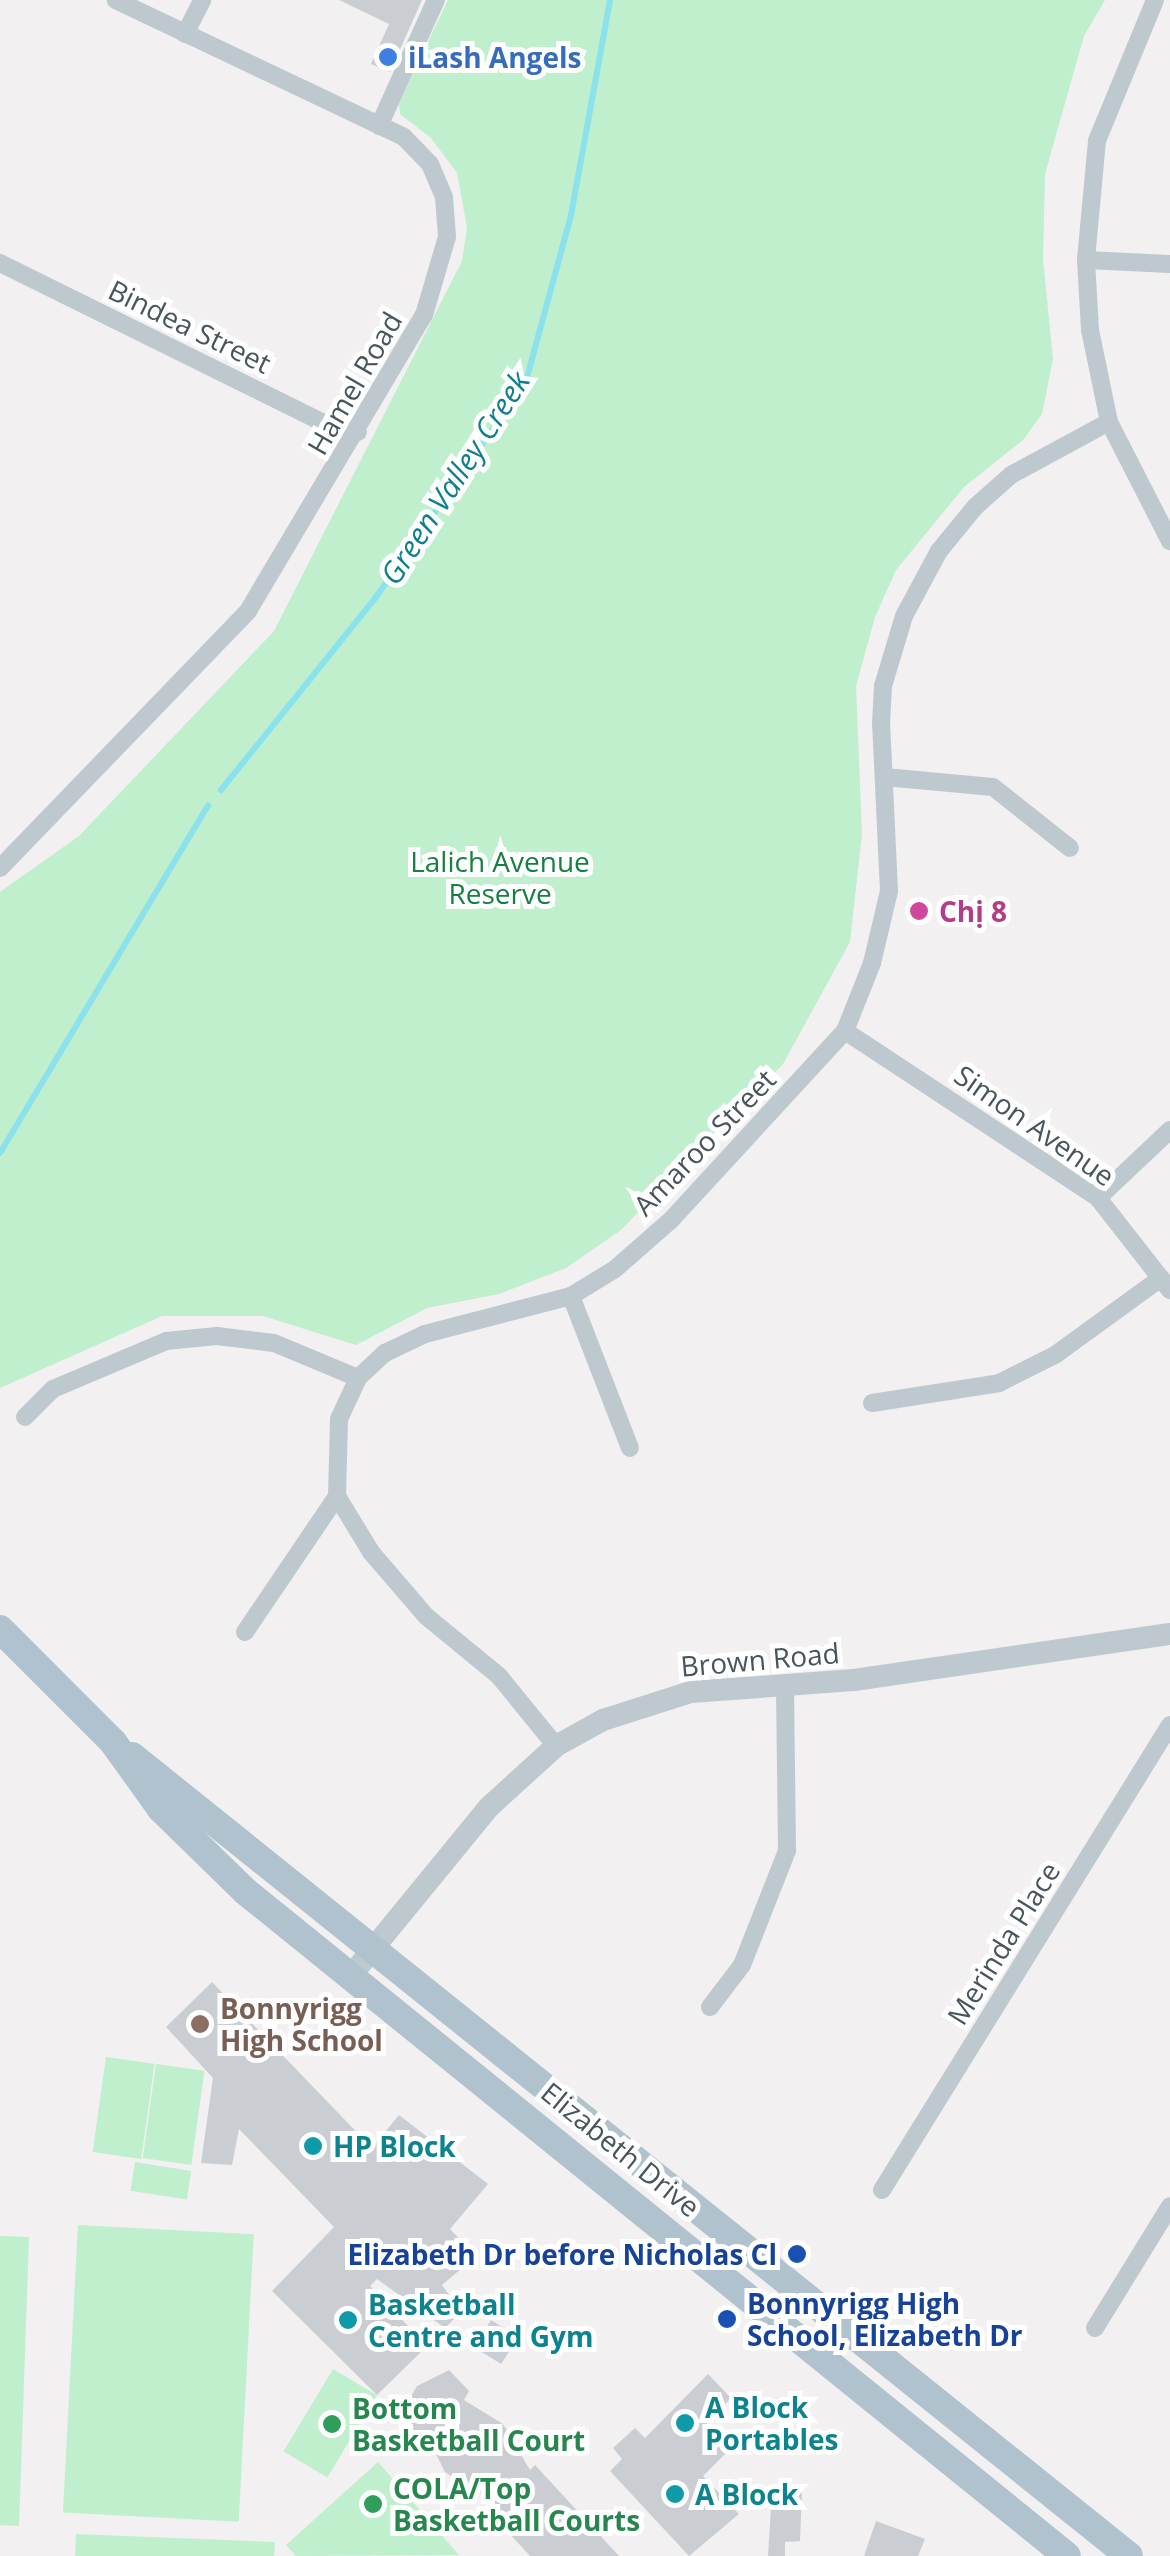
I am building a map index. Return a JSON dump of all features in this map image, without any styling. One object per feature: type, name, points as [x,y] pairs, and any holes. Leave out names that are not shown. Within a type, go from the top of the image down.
[{"type":"main road","name":"Elizabeth Drive","points":[[0,1629],[113,1742],[161,1809],[349,1978],[1067,2556]]},
{"type":"main road","name":"Elizabeth Drive","points":[[113,1742],[192,1798],[1129,2556]]},
{"type":"street","name":"Hamel Road","points":[[0,868],[248,611],[358,432],[424,314],[447,238],[444,197],[430,164],[404,137],[116,0]]},
{"type":"street","points":[[185,34],[202,0]]},
{"type":"street","points":[[379,126],[436,0]]},
{"type":"street","points":[[1154,0],[1097,141],[1086,260],[1090,330],[1109,422],[1170,540]]},
{"type":"street","points":[[1086,260],[1170,264]]},
{"type":"street","name":"Bindea Street","points":[[0,263],[324,422],[358,432]]},
{"type":"street","name":"Amaroo Street","points":[[337,1496],[339,1419],[358,1378],[385,1354],[425,1334],[571,1296],[671,1220],[845,1031],[872,964],[889,891],[880,724],[893,645],[938,551],[1011,475],[1109,422]]},
{"type":"street","points":[[885,777],[992,787],[1070,848]]},
{"type":"street","name":"Simon Avenue","points":[[845,1031],[1098,1198],[1166,1284]]},
{"type":"street","points":[[1098,1198],[1170,1130]]},
{"type":"street","points":[[872,1403],[999,1384],[1056,1355],[1166,1284]]},
{"type":"street","points":[[571,1296],[630,1448]]},
{"type":"street","points":[[24,1417],[53,1389],[166,1340],[274,1342],[358,1378]]},
{"type":"street","points":[[245,1632],[337,1496],[371,1552],[426,1616],[499,1676],[556,1746]]},
{"type":"street","name":"Brown Road","points":[[349,1978],[489,1807],[556,1746],[654,1700],[1170,1634]]},
{"type":"street","points":[[710,2007],[742,1965],[787,1851],[785,1686]]},
{"type":"street","name":"Merinda Place","points":[[882,2190],[1170,1724]]},
{"type":"street","points":[[1095,2328],[1170,2206]]},
{"type":"green space","name":"Lalich Avenue Reserve","points":[[448,0],[1105,0],[1084,36],[1045,174],[1043,259],[1053,359],[1042,414],[1023,440],[964,487],[896,570],[875,617],[856,686],[862,834],[850,942],[783,1064],[621,1230],[566,1268],[499,1294],[427,1308],[356,1345],[263,1316],[162,1316],[0,1388],[0,892],[79,836],[274,631],[462,261],[467,228],[457,173],[431,138],[400,114],[399,103]]},
{"type":"green space","points":[[106,2057],[155,2064],[141,2159],[93,2152]]},
{"type":"green space","points":[[156,2064],[205,2071],[191,2165],[143,2158]]},
{"type":"green space","points":[[135,2162],[191,2171],[187,2200],[130,2191]]},
{"type":"green space","points":[[78,2225],[254,2234],[239,2522],[63,2513]]},
{"type":"green space","points":[[0,2236],[29,2237],[19,2526],[0,2525]]},
{"type":"green space","name":"Bottom Basketball Court","points":[[333,2369],[377,2395],[327,2478],[284,2451]]},
{"type":"green space","name":"COLA/Top Basketball Courts","points":[[378,2462],[459,2555],[296,2556],[286,2545]]},
{"type":"green space","points":[[76,2534],[275,2542],[274,2556],[75,2556]]},
{"type":"building","points":[[339,0],[422,0],[390,72],[371,64],[389,24]]},
{"type":"building","name":"HP Block","points":[[212,1982],[372,2148],[399,2115],[488,2184],[450,2229],[476,2256],[442,2285],[461,2312],[445,2328],[377,2279],[370,2286],[427,2346],[377,2395],[272,2291],[334,2227],[239,2129],[232,2165],[201,2163],[213,2078],[166,2027]]},
{"type":"building","points":[[491,2320],[518,2337],[501,2364],[474,2347]]},
{"type":"building","points":[[449,2370],[469,2391],[464,2400],[503,2424],[530,2470],[535,2465],[619,2556],[530,2556],[488,2510],[494,2503],[445,2472],[426,2434],[418,2436],[399,2416],[417,2386]]},
{"type":"building","name":"A Block","points":[[708,2374],[731,2398],[704,2427],[726,2453],[703,2476],[739,2514],[689,2556],[610,2471],[622,2459],[613,2448],[635,2428],[645,2438]]},
{"type":"building","name":"A Block Portables","points":[[772,2491],[802,2491],[800,2541],[785,2542],[785,2556],[768,2556]]},
{"type":"building","points":[[876,2521],[925,2539],[918,2556],[864,2556]]},
{"type":"waterway","name":"Green Valley Creek","points":[[221,790],[376,597],[526,381],[571,215],[610,0]]},
{"type":"waterway","name":"Green Valley Creek","points":[[0,1153],[208,805]]},
{"type":"place","name":"iLash Angels","points":[[388,57]]},
{"type":"place","name":"Chị 8","points":[[919,911]]},
{"type":"place","name":"Bonnyrigg High School","points":[[200,2024]]},
{"type":"place","name":"HP Block","points":[[313,2146]]},
{"type":"place","name":"Elizabeth Dr before Nicholas Cl","points":[[797,2254]]},
{"type":"place","name":"Bonnyrigg High School, Elizabeth Dr","points":[[727,2319]]},
{"type":"place","name":"Basketball Centre and Gym","points":[[348,2320]]},
{"type":"place","name":"A Block Portables","points":[[685,2423]]},
{"type":"place","name":"Bottom Basketball Court","points":[[332,2424]]},
{"type":"place","name":"A Block","points":[[675,2494]]},
{"type":"place","name":"COLA/Top Basketball Courts","points":[[373,2504]]}]
